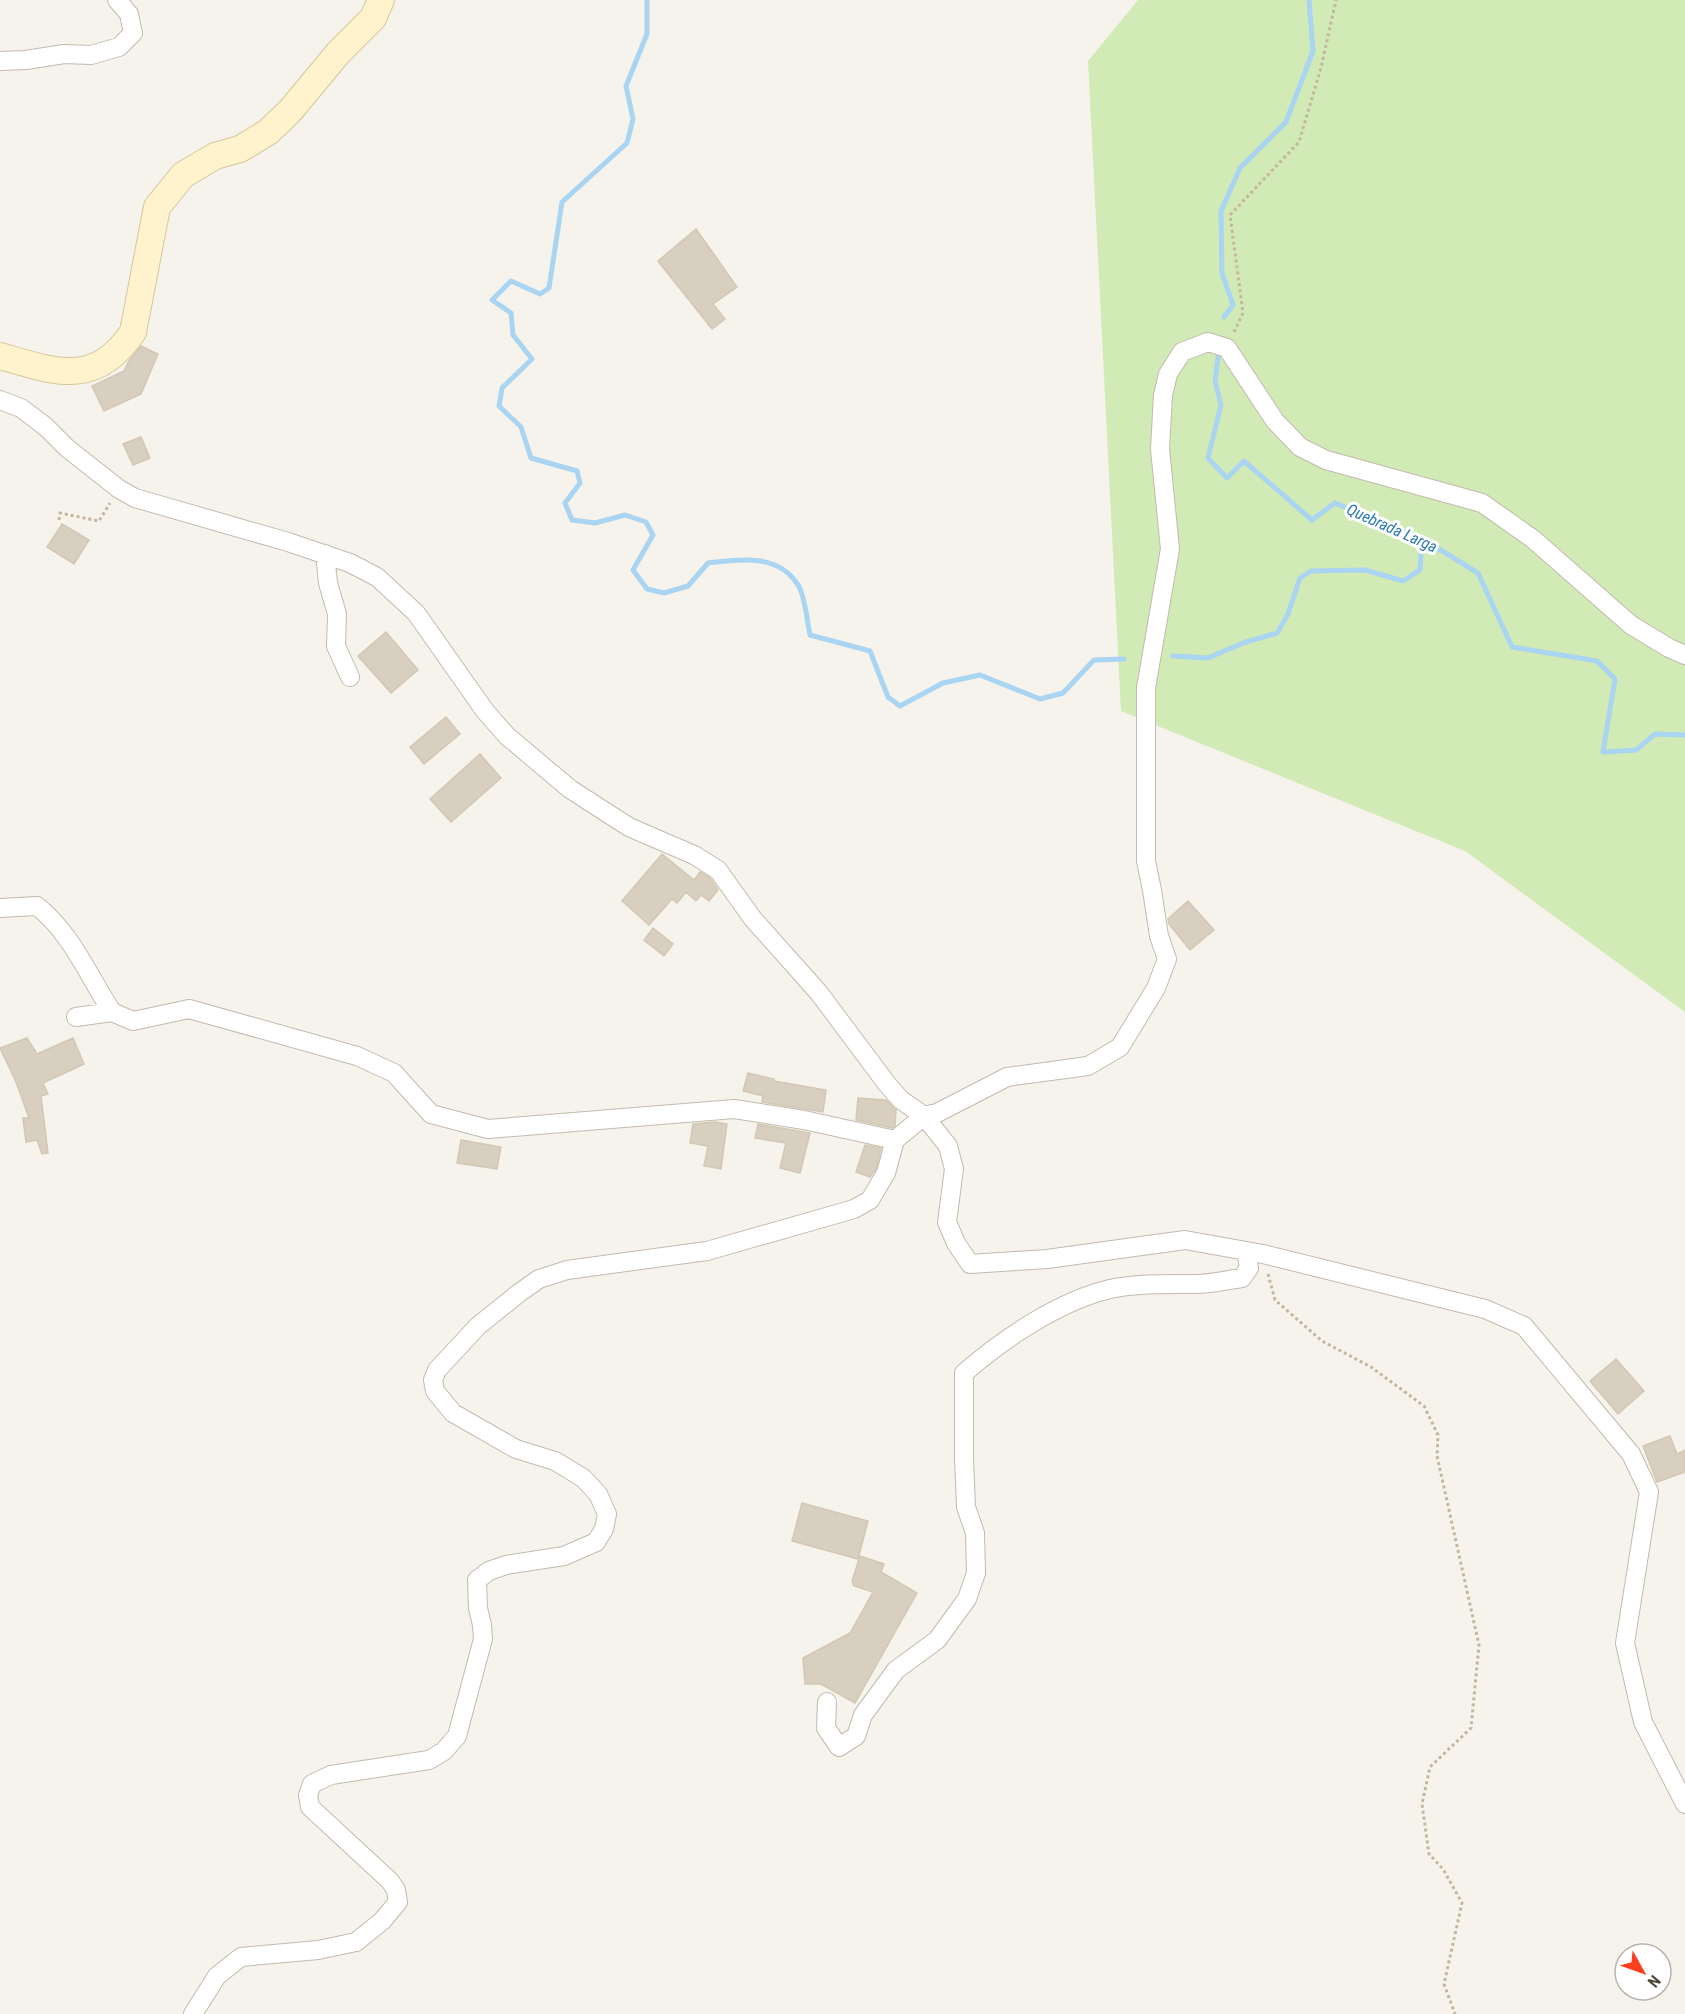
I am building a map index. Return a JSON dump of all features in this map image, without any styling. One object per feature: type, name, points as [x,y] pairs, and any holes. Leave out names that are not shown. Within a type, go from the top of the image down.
[{"type":"street","points":[[0,61],[26,60],[64,54],[91,55],[119,47],[133,33],[129,14],[117,0]]},
{"type":"street","points":[[0,356],[46,369],[79,372],[101,364],[124,346],[134,332],[157,207],[183,175],[215,156],[240,149],[268,132],[290,111],[339,52],[373,18],[381,0]]},
{"type":"street","points":[[193,2014],[217,1976],[241,1957],[318,1950],[356,1942],[382,1921],[398,1902],[396,1890],[390,1881],[310,1807],[308,1795],[312,1784],[331,1776],[429,1760],[444,1751],[457,1736],[483,1639],[478,1608],[477,1580],[489,1571],[506,1565],[564,1556],[596,1542],[604,1529],[607,1514],[598,1494],[583,1478],[555,1461],[516,1449],[453,1413],[435,1391],[433,1380],[437,1370],[478,1326],[539,1279],[567,1270],[707,1251],[854,1209],[870,1200],[886,1173],[895,1140],[924,1116],[937,1113],[1007,1077],[1088,1066],[1120,1047],[1156,988],[1167,959],[1159,936],[1146,861],[1146,688],[1170,549],[1160,449],[1163,395],[1168,374],[1182,352],[1208,342],[1227,348],[1275,421],[1300,447],[1326,460],[1482,503],[1533,539],[1631,625],[1685,655]]},
{"type":"street","points":[[0,400],[21,408],[119,489],[135,498],[325,554],[350,563],[377,577],[416,613],[484,711],[507,736],[570,789],[629,827],[694,855],[718,870],[753,919],[819,993],[887,1084],[901,1100],[924,1116],[948,1146],[954,1169],[947,1222],[956,1243],[970,1264],[1047,1258],[1185,1240],[1255,1253],[1485,1310],[1524,1326],[1631,1454],[1649,1492],[1625,1643],[1643,1722],[1685,1804]]},
{"type":"street","points":[[325,554],[328,583],[337,614],[336,646],[351,677]]},
{"type":"street","points":[[0,908],[37,906],[53,918],[69,939],[112,1012]]},
{"type":"street","points":[[76,1017],[112,1012],[133,1021],[189,1009],[357,1056],[394,1073],[431,1114],[488,1129],[734,1109],[804,1120],[895,1140]]},
{"type":"street","points":[[827,1702],[826,1728],[839,1747],[856,1736],[863,1715],[896,1670],[937,1640],[967,1599],[976,1573],[975,1533],[966,1507],[963,1459],[964,1373],[988,1352],[1072,1300],[1111,1289],[1156,1283],[1199,1284],[1242,1278],[1255,1253]]},
{"type":"path","points":[[1227,348],[1243,313],[1230,215],[1299,142],[1321,68],[1336,0]]},
{"type":"path","points":[[59,520],[60,513],[99,521],[119,489]]},
{"type":"path","points":[[1255,1253],[1275,1300],[1322,1341],[1371,1367],[1424,1407],[1438,1435],[1437,1456],[1479,1645],[1471,1728],[1430,1767],[1422,1804],[1429,1854],[1443,1869],[1462,1904],[1444,1984],[1455,2014]]},
{"type":"green space","points":[[1138,0],[1685,0],[1685,1012],[1465,851],[1121,711],[1088,61]]},
{"type":"building","points":[[696,229],[737,287],[713,304],[725,319],[712,329],[658,261]]},
{"type":"building","points":[[141,346],[158,354],[141,394],[104,411],[92,386],[124,371]]},
{"type":"building","points":[[141,437],[150,458],[133,465],[123,444]]},
{"type":"building","points":[[62,524],[89,540],[74,564],[47,547]]},
{"type":"building","points":[[386,632],[418,670],[391,693],[358,656]]},
{"type":"building","points":[[446,717],[460,734],[424,764],[410,747]]},
{"type":"building","points":[[480,754],[501,778],[451,822],[430,799]]},
{"type":"building","points":[[662,854],[694,880],[700,872],[710,878],[718,890],[709,901],[701,895],[696,901],[686,892],[677,903],[672,899],[649,925],[622,901]]},
{"type":"building","points":[[1188,901],[1214,930],[1190,950],[1169,924],[1168,919]]},
{"type":"building","points":[[653,928],[673,944],[664,956],[644,940]]},
{"type":"building","points":[[27,1038],[37,1054],[73,1038],[84,1064],[43,1083],[48,1094],[41,1096],[48,1153],[42,1154],[37,1140],[26,1142],[23,1118],[29,1118],[0,1048]]},
{"type":"building","points":[[748,1073],[774,1079],[774,1081],[826,1090],[823,1112],[762,1102],[763,1096],[743,1091]]},
{"type":"building","points":[[858,1098],[886,1100],[896,1110],[895,1126],[892,1128],[856,1120]]},
{"type":"building","points":[[715,1122],[727,1124],[721,1169],[704,1166],[708,1146],[690,1143],[693,1124]]},
{"type":"building","points":[[758,1124],[810,1133],[800,1173],[780,1168],[786,1143],[755,1138]]},
{"type":"building","points":[[461,1140],[501,1147],[497,1169],[457,1163]]},
{"type":"building","points":[[865,1145],[881,1148],[876,1169],[870,1177],[856,1172]]},
{"type":"building","points":[[1616,1359],[1644,1391],[1618,1414],[1590,1381]]},
{"type":"building","points":[[1670,1436],[1677,1454],[1685,1450],[1685,1472],[1657,1482],[1643,1446]]},
{"type":"building","points":[[802,1503],[868,1521],[858,1559],[792,1541]]},
{"type":"building","points":[[860,1556],[884,1564],[881,1572],[917,1593],[855,1703],[821,1684],[805,1684],[803,1658],[850,1633],[873,1592],[854,1586],[852,1581]]},
{"type":"waterway","points":[[647,0],[647,34],[626,86],[633,119],[627,143],[562,202],[549,288],[540,294],[511,281],[492,300],[511,313],[513,335],[532,359],[502,388],[499,406],[521,427],[531,458],[577,471],[580,483],[565,503],[572,520],[595,523],[625,515],[646,522],[653,535],[633,570],[647,589],[664,593],[688,586],[708,563],[758,560],[780,568],[790,575],[800,589],[810,635],[870,651],[888,697],[900,706],[943,683],[980,675],[1040,699],[1063,693],[1094,660],[1124,659]]},
{"type":"waterway","name":"Quebrada Larga","points":[[1224,317],[1233,305],[1222,273],[1221,211],[1240,168],[1286,122],[1313,51],[1309,0]]},
{"type":"waterway","name":"Quebrada Larga","points":[[1219,350],[1215,381],[1221,405],[1208,458],[1227,478],[1244,461],[1312,520],[1335,503],[1426,541],[1478,573],[1512,647],[1597,661],[1615,679],[1603,752],[1636,750],[1655,734],[1685,735]]},
{"type":"waterway","points":[[1173,656],[1208,658],[1243,643],[1277,633],[1288,614],[1300,578],[1311,571],[1365,570],[1403,581],[1420,570],[1421,553],[1426,541]]}]
